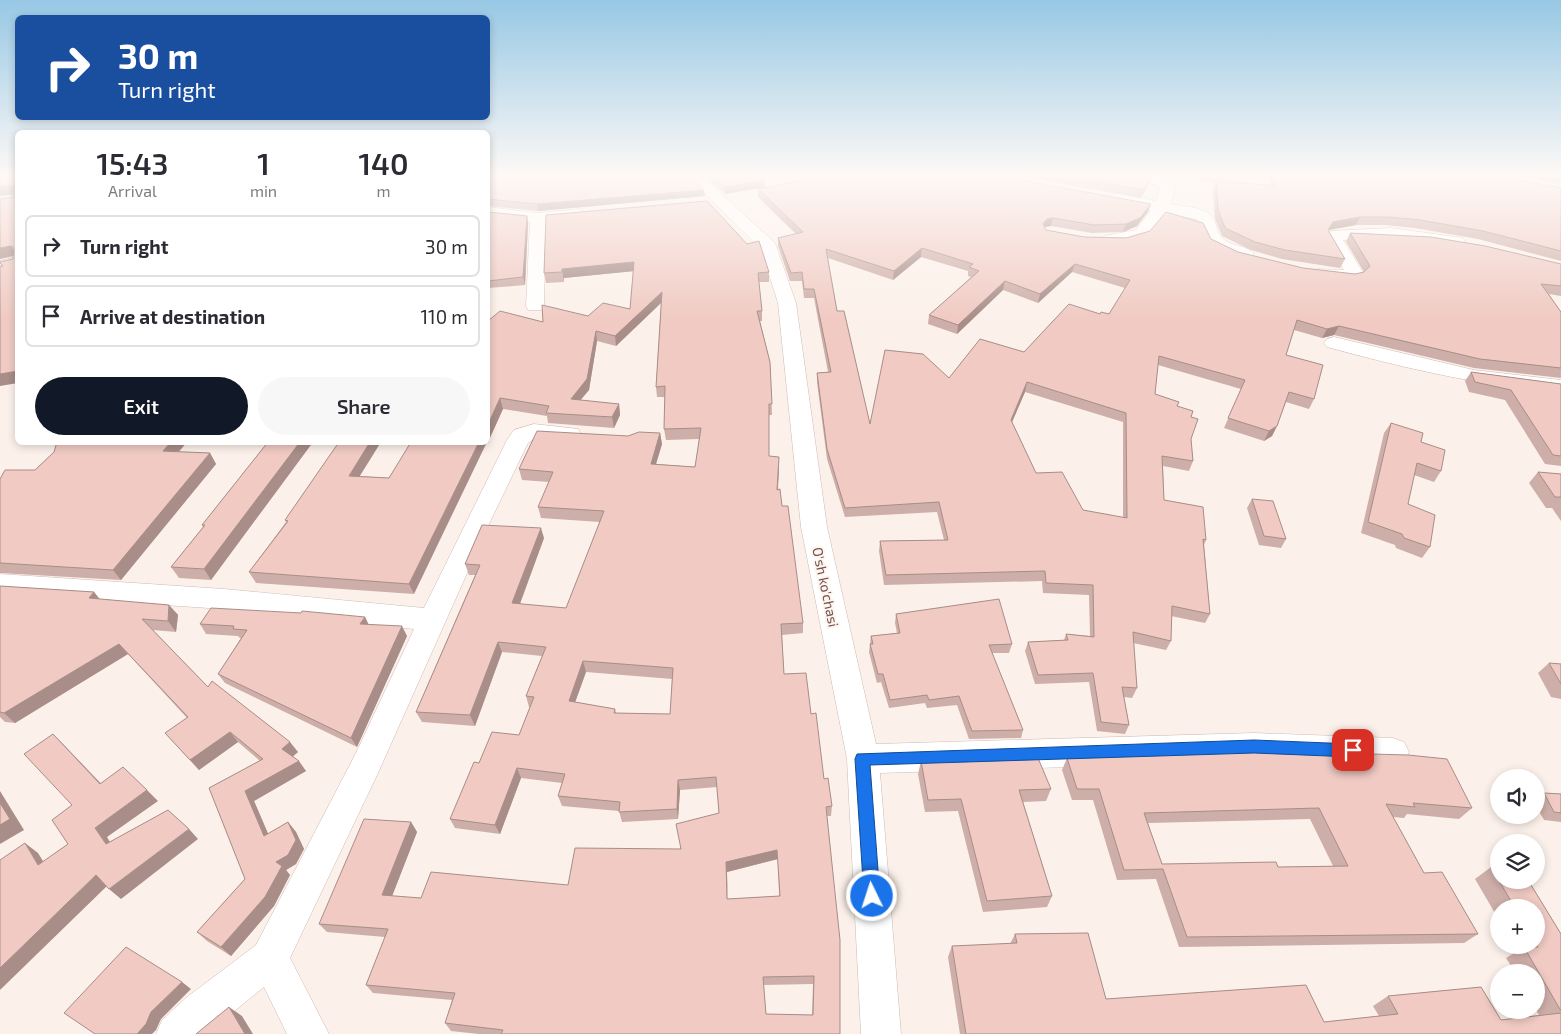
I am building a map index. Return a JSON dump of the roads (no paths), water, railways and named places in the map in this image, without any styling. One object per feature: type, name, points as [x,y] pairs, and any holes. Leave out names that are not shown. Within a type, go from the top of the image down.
[{"type":"street","points":[[535,306],[538,223]]},
{"type":"street","name":"O'sh ko'chasi","points":[[737,223],[769,247],[787,303],[814,527],[863,759],[881,1034]]},
{"type":"street","points":[[1093,239],[1123,239],[1140,234],[1148,223]]},
{"type":"street","points":[[1206,223],[1209,234],[1216,243],[1226,248],[1263,259]]},
{"type":"street","points":[[1308,270],[1344,276],[1355,274],[1334,242],[1334,238],[1337,235],[1392,233],[1471,244]]},
{"type":"street","points":[[0,266],[15,263]]},
{"type":"street","points":[[1334,343],[1427,368],[1472,376],[1561,386]]},
{"type":"street","points":[[176,1034],[201,1011],[270,959],[367,764],[476,524],[522,434],[532,431],[600,436]]},
{"type":"street","points":[[0,584],[224,599],[433,620]]},
{"type":"street","points":[[863,759],[1254,747],[1393,752]]},
{"type":"street","points":[[270,959],[309,1034]]}]
